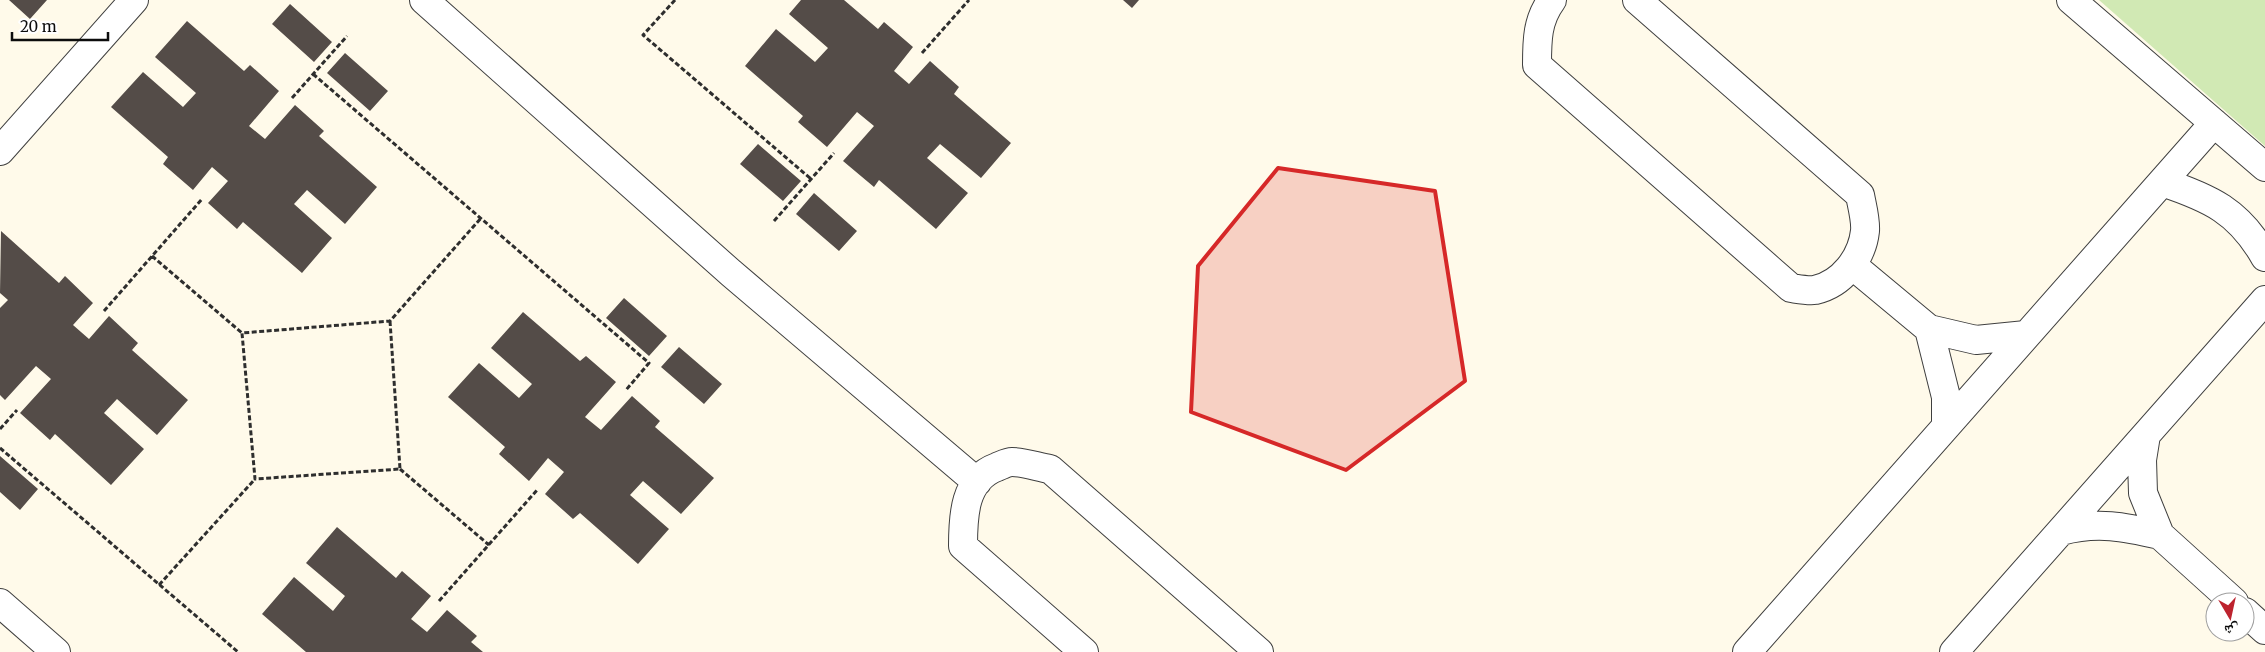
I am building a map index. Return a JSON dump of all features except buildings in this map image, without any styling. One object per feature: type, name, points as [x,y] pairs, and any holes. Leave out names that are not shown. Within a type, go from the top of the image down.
[{"type":"lane","points":[[0,151],[134,0]]},
{"type":"lane","points":[[424,0],[731,273],[977,482]]},
{"type":"lane","points":[[1550,0],[1540,18],[1537,39],[1537,65],[1791,288],[1814,290],[1833,283],[1852,265],[1860,251],[1865,229],[1860,195],[1637,0]]},
{"type":"lane","points":[[2071,0],[2265,166]]},
{"type":"lane","points":[[1746,652],[2214,123]]},
{"type":"lane","points":[[2162,182],[2200,194],[2229,213],[2253,235],[2265,257]]},
{"type":"lane","points":[[1852,265],[1929,328],[1976,340],[2026,335]]},
{"type":"lane","points":[[1954,652],[2265,300]]},
{"type":"lane","points":[[1929,328],[1946,396],[1946,426]]},
{"type":"lane","points":[[2146,435],[2142,460],[2143,493],[2160,535],[2223,592]]},
{"type":"lane","points":[[1084,652],[963,546],[963,519],[967,499],[977,482],[989,470],[1010,462],[1050,469],[1259,652]]},
{"type":"lane","points":[[2061,531],[2078,526],[2116,525],[2160,535]]},
{"type":"lane","points":[[0,603],[56,652]]},
{"type":"lane","points":[[2255,621],[2265,630]]},
{"type":"path","points":[[675,0],[644,35],[811,179]]},
{"type":"path","points":[[922,53],[969,0]]},
{"type":"path","points":[[292,98],[348,36]]},
{"type":"path","points":[[313,74],[649,363],[626,390]]},
{"type":"path","points":[[774,221],[834,153]]},
{"type":"path","points":[[104,311],[202,200]]},
{"type":"path","points":[[242,333],[390,321],[481,218]]},
{"type":"path","points":[[152,256],[242,333],[255,479]]},
{"type":"path","points":[[390,321],[400,469]]},
{"type":"path","points":[[0,429],[17,410]]},
{"type":"path","points":[[0,448],[238,652]]},
{"type":"path","points":[[159,584],[255,479],[400,469],[489,545]]},
{"type":"path","points":[[440,601],[538,490]]},
{"type":"highlighted area","points":[[1278,168],[1435,191],[1465,381],[1346,470],[1191,412],[1198,266]]},
{"type":"green space","points":[[2099,0],[2265,0],[2265,146]]}]
